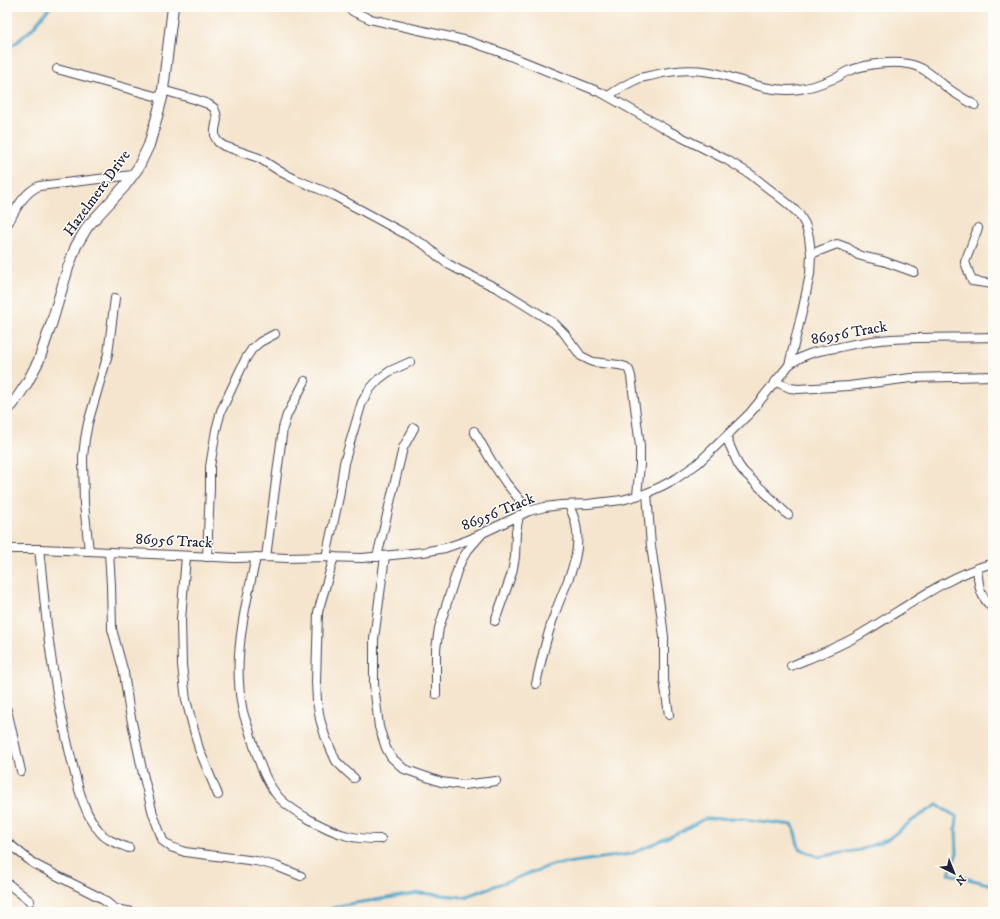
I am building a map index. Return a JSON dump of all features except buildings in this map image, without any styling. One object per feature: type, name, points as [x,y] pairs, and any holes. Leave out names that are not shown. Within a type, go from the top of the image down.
[{"type":"street","name":"Hazelmere Drive","points":[[7,410],[13,404],[27,383],[39,360],[76,246],[88,226],[133,175],[149,145],[156,124],[162,94],[173,7]]},
{"type":"street","points":[[347,7],[370,19],[468,42],[493,50],[595,90],[669,131],[727,160],[750,174],[787,203],[799,214],[805,224],[809,237],[811,254],[810,274],[789,365]]},
{"type":"street","points":[[608,96],[627,84],[641,78],[667,72],[702,70],[768,89],[789,90],[814,86],[851,70],[894,62],[910,64],[919,68],[951,91],[975,105]]},
{"type":"street","points":[[56,68],[162,94],[194,99],[208,104],[214,108],[216,113],[217,119],[215,137],[218,142],[224,146],[259,158],[295,180],[331,194],[425,245],[441,259],[459,270],[499,289],[560,327],[581,356],[593,362],[626,367],[631,376],[640,446],[640,466],[637,495]]},
{"type":"street","points":[[7,225],[22,200],[34,188],[39,186],[133,175]]},
{"type":"street","points":[[978,228],[965,262],[972,281],[993,284]]},
{"type":"street","points":[[811,254],[837,244],[865,257],[883,261],[914,272]]},
{"type":"street","points":[[89,551],[84,504],[84,438],[108,354],[116,298]]},
{"type":"street","points":[[207,557],[210,468],[216,430],[221,411],[252,348],[275,334]]},
{"type":"street","name":"86956 Track","points":[[7,549],[39,549],[235,558],[362,558],[423,552],[445,548],[468,540],[529,511],[545,507],[622,500],[647,493],[677,478],[697,464],[750,414],[789,365],[807,354],[859,343],[891,339],[993,337]]},
{"type":"street","points":[[354,778],[336,761],[325,736],[320,719],[316,676],[318,612],[330,557],[344,463],[362,402],[369,390],[379,379],[390,371],[410,362]]},
{"type":"street","points":[[776,382],[790,388],[798,389],[849,386],[911,378],[993,376]]},
{"type":"street","points":[[266,557],[283,428],[287,415],[305,381]]},
{"type":"street","points":[[414,428],[403,448],[381,556],[374,639],[374,685],[379,727],[386,748],[391,757],[404,769],[442,782],[464,785],[496,781]]},
{"type":"street","points":[[474,431],[506,483],[529,511]]},
{"type":"street","points":[[726,437],[743,471],[788,515]]},
{"type":"street","points":[[647,493],[651,546],[662,614],[664,637],[664,680],[669,716]]},
{"type":"street","points":[[536,684],[552,621],[574,565],[578,548],[576,523],[569,505]]},
{"type":"street","points":[[495,621],[512,573],[519,515]]},
{"type":"street","points":[[436,694],[436,649],[439,628],[462,559],[483,533]]},
{"type":"street","points":[[39,549],[47,625],[55,679],[66,738],[80,794],[90,819],[101,833],[112,842],[129,848]]},
{"type":"street","points":[[109,552],[112,629],[124,673],[129,708],[143,774],[153,814],[163,841],[171,847],[185,852],[256,861],[276,866],[300,876]]},
{"type":"street","points":[[186,556],[181,620],[182,666],[186,700],[199,749],[218,795]]},
{"type":"street","points":[[256,557],[243,619],[239,657],[239,677],[242,708],[266,778],[276,794],[301,815],[347,836],[364,839],[381,839]]},
{"type":"street","points":[[791,666],[860,635],[919,598],[960,575],[993,563]]},
{"type":"street","points":[[977,568],[979,589],[983,598],[993,609]]},
{"type":"street","points":[[7,710],[21,771]]},
{"type":"street","points":[[7,842],[34,864],[101,898],[115,909],[132,912]]},
{"type":"street","points":[[7,882],[30,901]]},
{"type":"waterway","points":[[7,48],[17,42],[32,29],[50,7]]},
{"type":"waterway","points":[[321,912],[343,905],[420,893],[464,897],[552,865],[631,854],[680,832],[704,819],[734,818],[793,825],[799,848],[818,857],[860,850],[888,839],[913,820],[937,805],[957,817],[957,853],[949,874],[993,885]]}]
